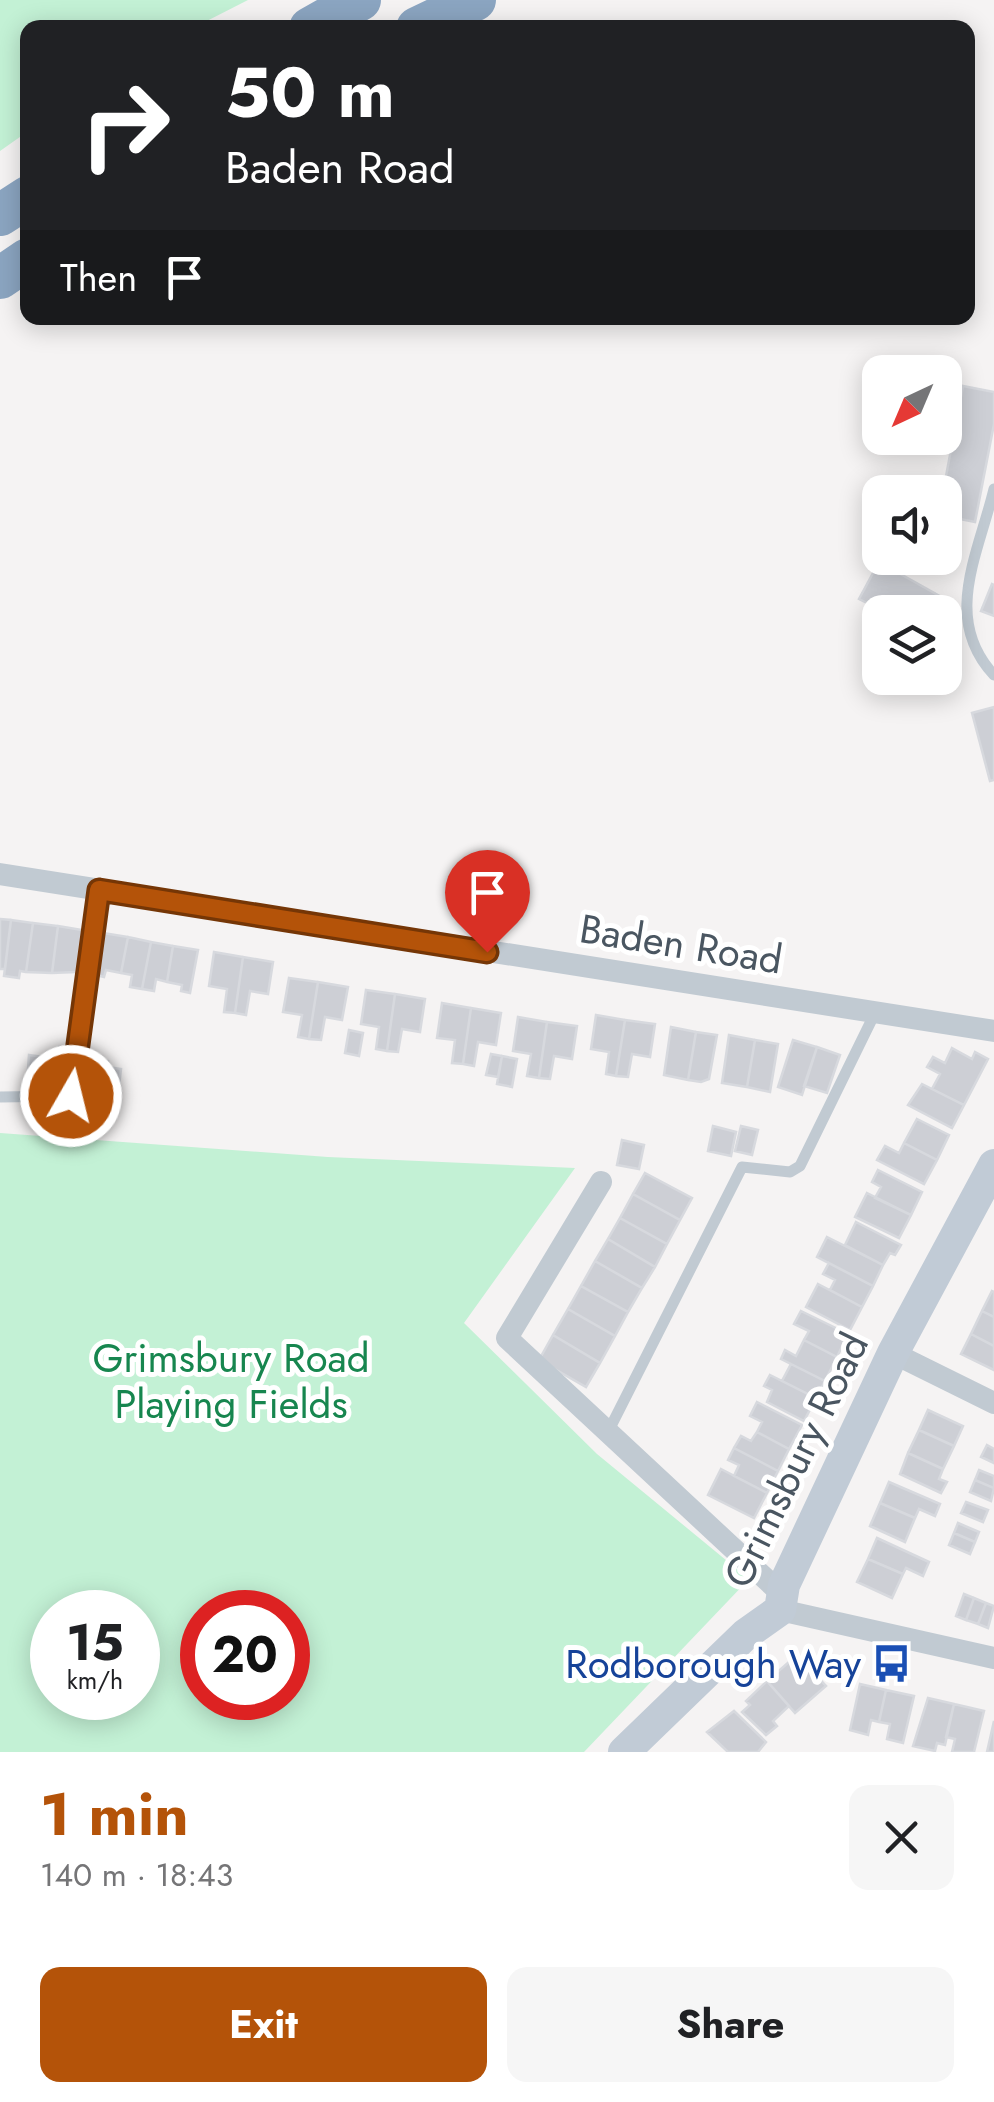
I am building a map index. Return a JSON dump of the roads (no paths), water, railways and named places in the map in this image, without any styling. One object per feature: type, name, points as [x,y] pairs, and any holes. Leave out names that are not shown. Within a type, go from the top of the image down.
[{"type":"highway","points":[[324,20],[360,0]]},
{"type":"highway","points":[[434,20],[475,0]]},
{"type":"street","name":"Baden Road","points":[[0,874],[994,1032]]},
{"type":"street","name":"Grimsbury Road","points":[[624,1752],[781,1602],[893,1353],[994,1166]]},
{"type":"street","points":[[601,1182],[507,1338],[781,1602],[994,1658]]},
{"type":"street","points":[[893,1353],[994,1404]]},
{"type":"lane","points":[[994,490],[964,608],[966,631],[994,675]]},
{"type":"lane","points":[[0,1097],[71,1096],[99,890]]},
{"type":"lane","points":[[607,1434],[742,1167],[790,1172],[800,1166],[875,1013]]},
{"type":"place","name":"Rodborough Way","points":[[891,1664]]},
{"type":"park label","name":"Grimsbury Road Playing Fields","points":[[231,1381]]}]
